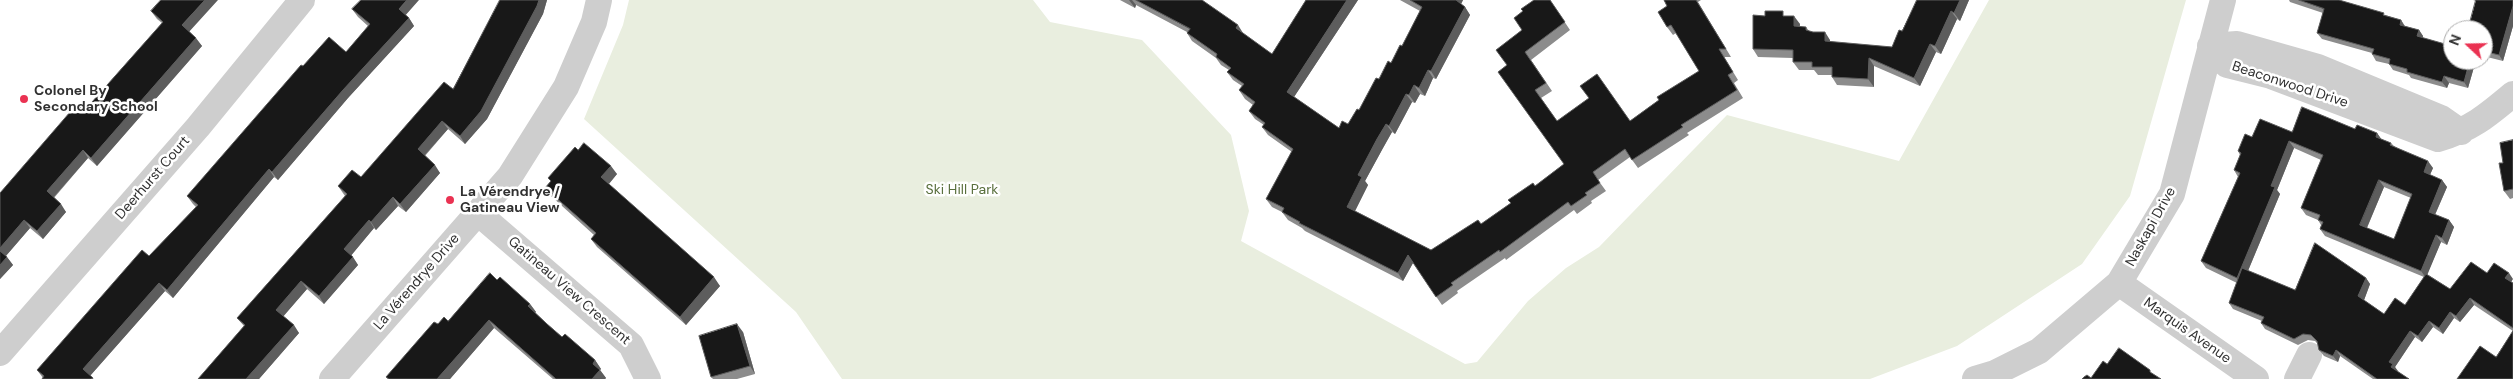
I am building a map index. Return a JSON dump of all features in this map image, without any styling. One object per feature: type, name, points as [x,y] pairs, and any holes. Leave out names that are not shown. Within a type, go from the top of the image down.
[{"type":"street","name":"Deerhurst Court","points":[[0,353],[198,127],[302,0]]},
{"type":"street","name":"La Vérendrye Drive","points":[[332,379],[510,176],[566,88],[594,22],[599,0]]},
{"type":"street","name":"Naskapi Drive","points":[[1975,379],[1994,373],[2039,351],[2119,283],[2172,194],[2223,0]]},
{"type":"street","name":"Beaconwood Drive","points":[[2210,46],[2238,44],[2318,67],[2441,118],[2461,132]]},
{"type":"street","name":"Beaconwood Drive","points":[[2210,46],[2227,65],[2271,76],[2376,126],[2438,139],[2461,132],[2488,116],[2513,94]]},
{"type":"street","name":"Gatineau View Crescent","points":[[478,213],[632,345],[648,379]]},
{"type":"street","name":"Marquis Avenue","points":[[2119,283],[2256,379]]},
{"type":"street","points":[[2297,379],[2309,355]]},
{"type":"green space","name":"Ski Hill Park","points":[[629,0],[1033,0],[1050,22],[1142,40],[1231,135],[1249,211],[1241,241],[1465,364],[1477,362],[1528,301],[1566,268],[1599,247],[1727,115],[1899,161],[1989,0],[2186,0],[2130,196],[2082,264],[1957,346],[1870,379],[842,379],[796,312],[584,119],[623,25]]},
{"type":"building","points":[[161,0],[205,0],[182,25],[196,38],[91,158],[83,150],[47,191],[61,204],[37,231],[24,220],[0,248],[0,193],[77,104],[84,111],[163,22],[151,11]]},
{"type":"building","points":[[361,0],[407,0],[399,9],[409,18],[272,172],[269,169],[167,290],[159,283],[83,369],[93,378],[42,379],[44,376],[37,370],[142,250],[149,256],[198,205],[187,196],[301,65],[303,66],[329,37],[346,52],[370,24],[352,9]]},
{"type":"building","points":[[500,0],[539,0],[481,111],[460,136],[442,121],[418,149],[435,165],[400,204],[393,197],[371,222],[369,220],[344,249],[353,257],[319,296],[301,281],[276,310],[294,325],[246,379],[198,379],[245,325],[237,318],[347,194],[338,186],[352,170],[361,177],[444,82],[453,89]]},
{"type":"building","points":[[1136,0],[1202,0],[1238,25],[1236,28],[1272,54],[1306,0],[1347,0],[1287,92],[1339,128],[1342,121],[1348,124],[1357,109],[1359,110],[1376,78],[1379,79],[1388,61],[1391,63],[1400,45],[1402,46],[1422,7],[1410,0],[1456,0],[1465,7],[1431,71],[1428,70],[1419,88],[1414,85],[1409,95],[1406,94],[1389,126],[1386,124],[1377,139],[1358,175],[1362,177],[1347,207],[1431,250],[1478,220],[1481,224],[1511,203],[1508,200],[1533,183],[1535,186],[1564,164],[1498,72],[1507,65],[1496,50],[1522,30],[1514,18],[1523,11],[1521,9],[1534,0],[1550,0],[1565,22],[1525,52],[1546,83],[1535,90],[1557,121],[1589,98],[1580,86],[1597,74],[1630,121],[1659,100],[1657,97],[1699,71],[1671,25],[1667,27],[1658,12],[1667,6],[1664,0],[1696,0],[1726,49],[1719,49],[1733,72],[1728,75],[1737,90],[1681,125],[1683,127],[1632,160],[1625,149],[1593,172],[1600,183],[1585,193],[1587,195],[1571,206],[1568,202],[1500,252],[1499,250],[1451,283],[1453,285],[1436,297],[1408,255],[1398,273],[1299,223],[1282,212],[1284,208],[1266,199],[1293,149],[1262,127],[1265,123],[1249,111],[1255,102],[1239,90],[1244,84],[1227,72],[1231,68],[1216,57],[1217,54],[1187,33],[1190,29]]},
{"type":"building","points":[[1917,0],[1960,0],[1954,13],[1951,11],[1935,46],[1930,44],[1914,78],[1869,58],[1868,79],[1832,77],[1832,67],[1812,67],[1812,62],[1793,62],[1793,50],[1753,49],[1753,15],[1765,16],[1765,11],[1783,11],[1783,16],[1794,16],[1794,26],[1806,27],[1806,30],[1813,32],[1825,32],[1825,41],[1892,47],[1899,30],[1902,31]]},
{"type":"building","points":[[2299,0],[2339,0],[2401,20],[2400,25],[2419,30],[2417,36],[2443,43],[2443,70],[2467,70],[2464,82],[2444,76],[2442,82],[2407,72],[2407,69],[2389,64],[2390,59],[2372,54],[2374,49],[2317,33],[2324,9]]},
{"type":"building","points":[[2476,0],[2513,0],[2499,55],[2493,54],[2493,20],[2471,20]]},
{"type":"building","points":[[2302,107],[2355,129],[2357,125],[2377,133],[2376,137],[2391,143],[2390,145],[2428,161],[2424,172],[2442,180],[2429,212],[2449,220],[2442,238],[2436,235],[2421,271],[2320,229],[2323,222],[2318,220],[2320,215],[2301,208],[2323,155],[2289,141],[2271,186],[2275,187],[2237,278],[2201,261],[2240,173],[2234,170],[2241,153],[2238,151],[2245,134],[2252,137],[2260,119],[2292,132]],"holes":[[[2379,180],[2412,194],[2394,239],[2360,225]]]},
{"type":"building","points":[[2513,140],[2513,189],[2504,191],[2499,163],[2503,163],[2500,143]]},
{"type":"building","points":[[584,143],[611,166],[601,177],[714,277],[680,317],[591,239],[596,233],[545,188],[551,181],[548,178],[575,147],[578,150]]},
{"type":"building","points":[[2315,243],[2366,278],[2358,296],[2384,314],[2395,298],[2405,305],[2426,274],[2450,289],[2471,262],[2487,273],[2494,263],[2509,273],[2505,278],[2513,283],[2513,328],[2470,298],[2456,316],[2450,312],[2439,328],[2429,321],[2418,336],[2410,331],[2389,362],[2393,364],[2391,367],[2409,379],[2377,379],[2336,350],[2333,356],[2319,350],[2317,341],[2311,335],[2303,334],[2294,339],[2261,323],[2264,317],[2229,303],[2242,268],[2295,290]]},
{"type":"building","points":[[0,251],[7,257],[0,265]]},
{"type":"building","points":[[490,273],[497,280],[500,277],[562,337],[565,334],[595,360],[593,364],[600,370],[592,379],[556,379],[489,320],[437,379],[389,379],[386,377],[434,322],[438,324],[444,317],[448,321]]},
{"type":"building","points":[[737,324],[750,366],[711,377],[699,336]]},
{"type":"building","points":[[2513,331],[2513,379],[2457,379],[2480,346],[2496,357]]},
{"type":"building","points":[[2119,348],[2161,379],[2082,379],[2087,375],[2091,378],[2103,361],[2107,364]]},
{"type":"place","name":"Colonel By Secondary School","points":[[24,99]]},
{"type":"place","name":"La Vérendrye / Gatineau View","points":[[450,200]]}]
